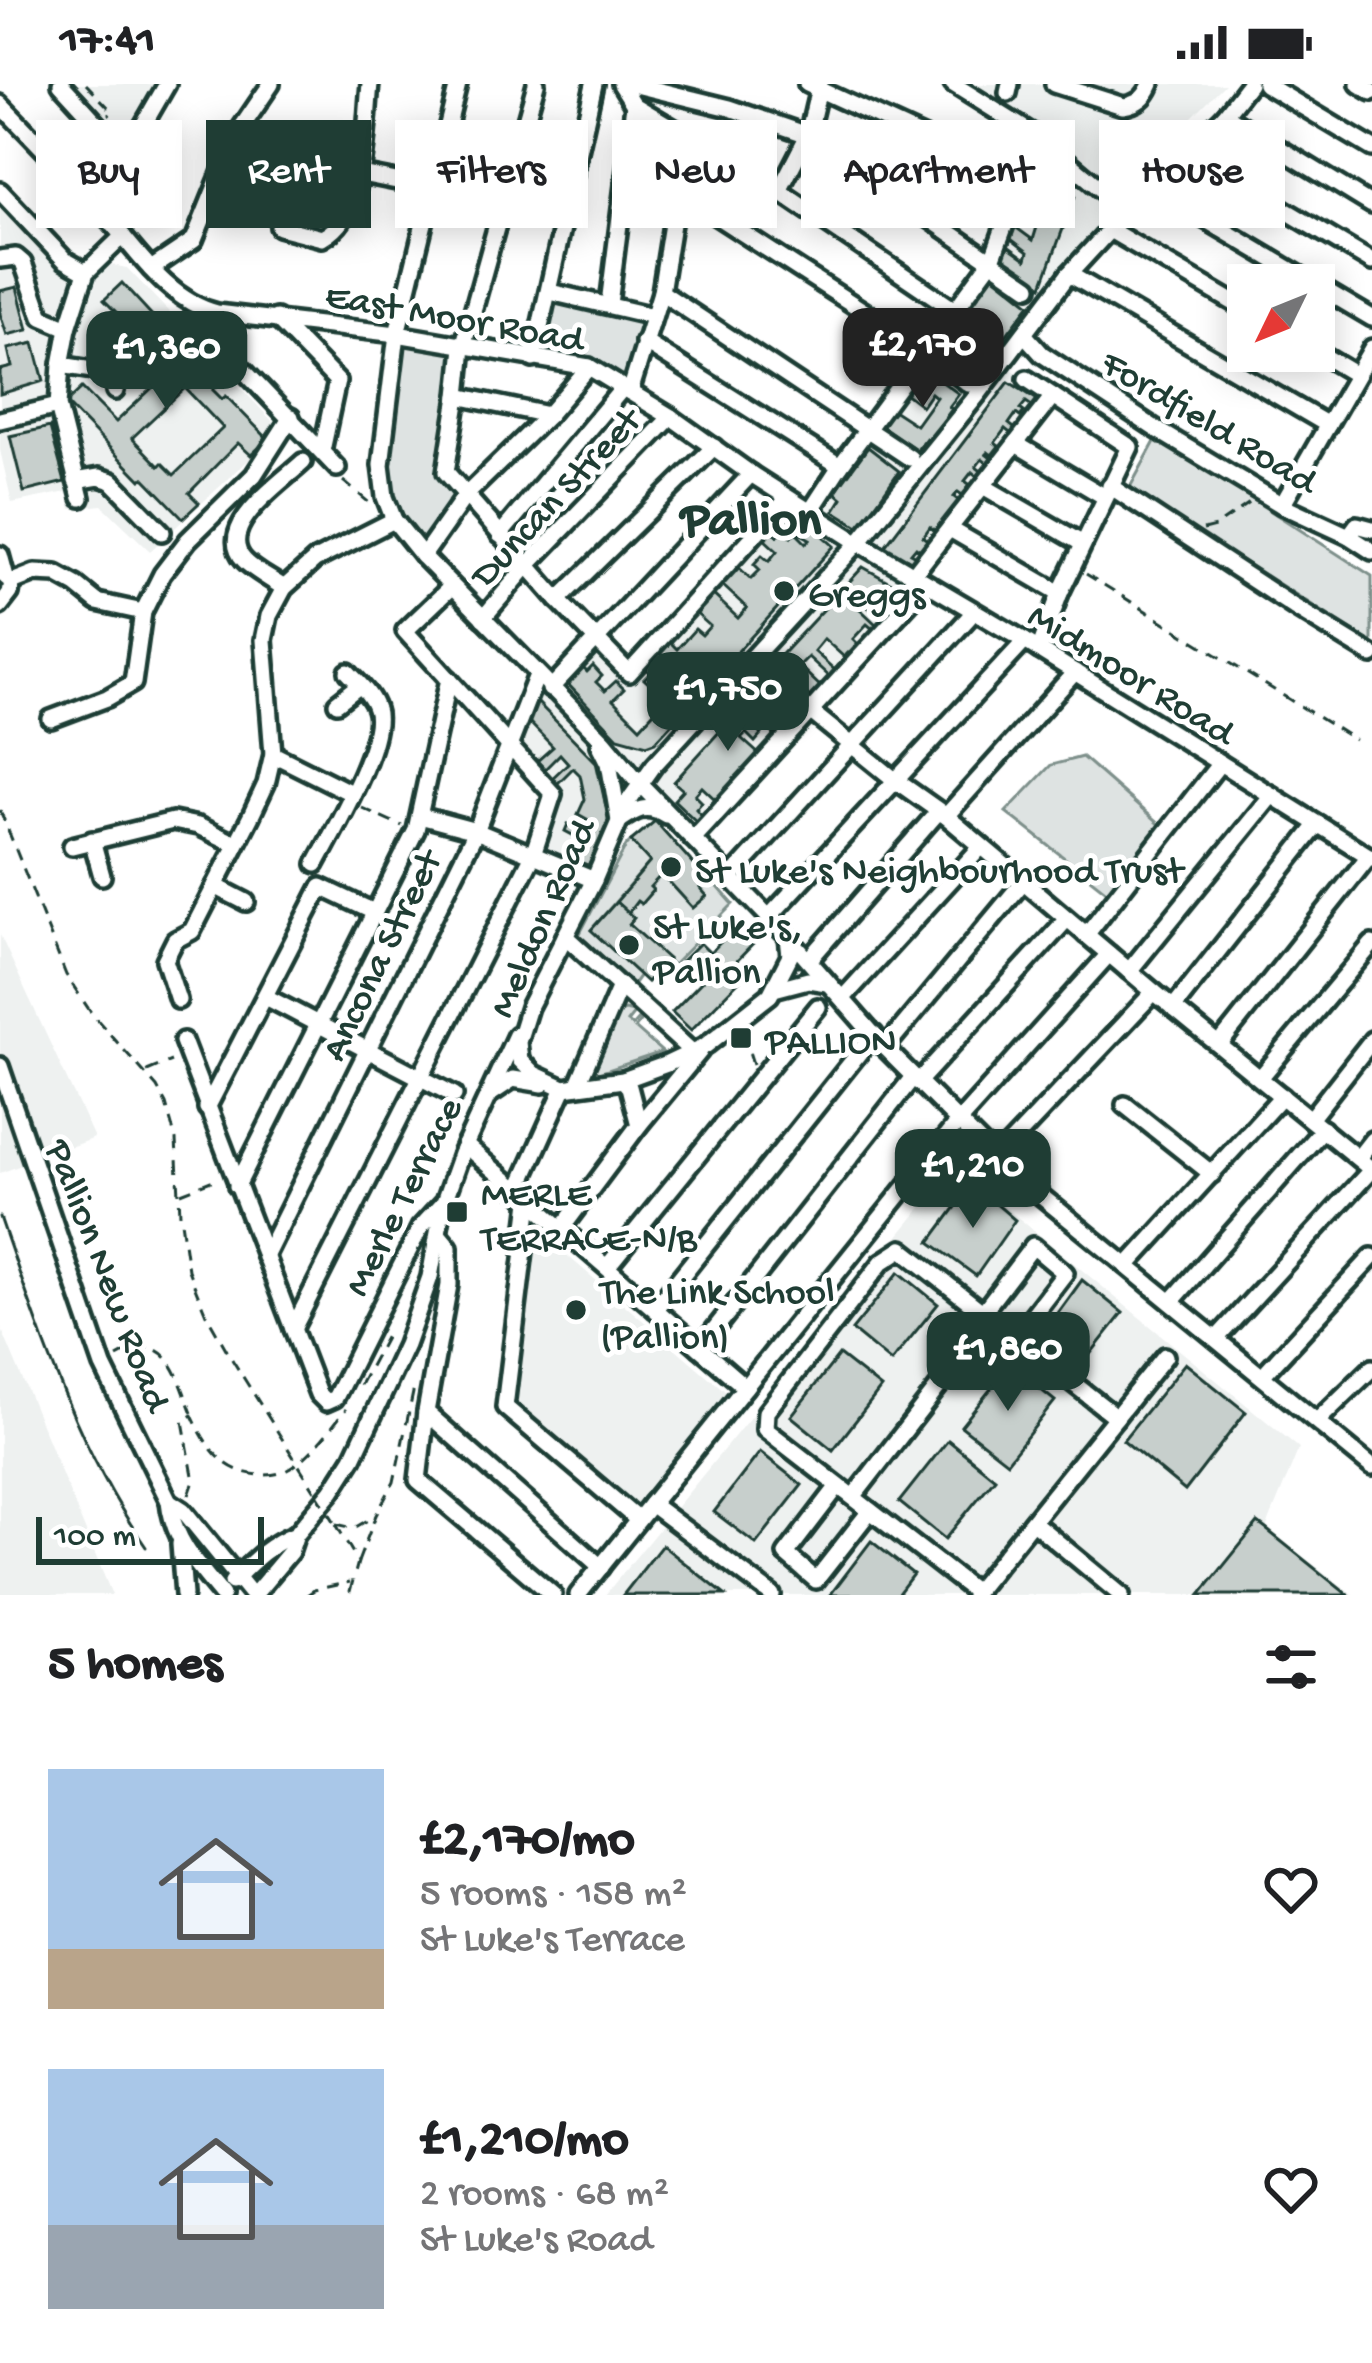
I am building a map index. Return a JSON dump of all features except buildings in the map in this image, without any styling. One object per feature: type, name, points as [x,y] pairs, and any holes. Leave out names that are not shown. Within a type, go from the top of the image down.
[{"type":"street","points":[[61,84],[94,120]]},
{"type":"street","points":[[146,120],[167,84]]},
{"type":"street","points":[[151,269],[194,240],[237,134],[271,84]]},
{"type":"street","points":[[366,120],[370,84]]},
{"type":"street","points":[[449,120],[458,84]]},
{"type":"street","points":[[536,84],[463,347],[446,472],[629,673],[788,498]]},
{"type":"street","points":[[533,359],[594,84]]},
{"type":"street","points":[[621,84],[634,105],[659,120]]},
{"type":"street","points":[[632,84],[730,108],[801,133]]},
{"type":"street","points":[[953,84],[1011,120]]},
{"type":"street","points":[[1054,84],[1123,106],[1141,100],[1151,84]]},
{"type":"street","name":"Meldon Road","points":[[1220,120],[1249,84]]},
{"type":"street","points":[[1265,84],[1372,148]]},
{"type":"street","points":[[1359,84],[1372,92]]},
{"type":"street","points":[[810,120],[815,85],[888,120]]},
{"type":"street","points":[[0,104],[36,142]]},
{"type":"street","points":[[609,304],[634,105]]},
{"type":"street","points":[[1225,115],[1372,205]]},
{"type":"street","points":[[801,149],[779,191],[956,311]]},
{"type":"street","points":[[1075,167],[1099,188]]},
{"type":"street","points":[[0,191],[65,260],[86,272]]},
{"type":"street","points":[[1285,210],[1372,262]]},
{"type":"street","points":[[116,228],[179,295],[206,310],[209,334],[337,468]]},
{"type":"street","points":[[283,228],[322,238],[337,228]]},
{"type":"street","points":[[422,228],[397,334],[381,466],[392,515],[423,556],[996,1159],[1372,1467]]},
{"type":"street","points":[[500,535],[626,390],[662,292],[673,228]]},
{"type":"street","points":[[735,228],[969,384]]},
{"type":"street","points":[[945,228],[1029,287]]},
{"type":"street","points":[[810,512],[992,260],[1004,228]]},
{"type":"street","points":[[1220,228],[1372,318]]},
{"type":"street","points":[[1110,230],[1227,299]]},
{"type":"street","name":"Meldon Road","points":[[571,1087],[534,1074],[520,1060],[518,1042],[530,1007],[640,784],[858,543],[1069,274],[1110,230]]},
{"type":"street","points":[[81,498],[58,406],[61,365],[86,272],[123,236]]},
{"type":"street","points":[[0,259],[16,257],[22,263],[42,317],[68,328]]},
{"type":"street","points":[[1069,274],[1328,425]]},
{"type":"street","points":[[550,292],[653,316]]},
{"type":"street","points":[[662,292],[910,458]]},
{"type":"street","name":"East Moor Road","points":[[206,310],[397,334],[589,367],[858,543]]},
{"type":"street","points":[[276,318],[337,381],[322,451]]},
{"type":"street","name":"Fordfield Road","points":[[1024,334],[1042,354],[1156,429],[1282,505],[1372,551]]},
{"type":"street","points":[[644,342],[841,466]]},
{"type":"street","points":[[1282,505],[1364,370],[1372,348]]},
{"type":"street","points":[[61,365],[116,383],[120,352]]},
{"type":"street","points":[[1335,358],[1364,370]]},
{"type":"street","points":[[423,556],[465,496],[548,416],[589,367]]},
{"type":"street","points":[[769,917],[895,780],[1032,646],[1060,593],[1130,447],[1028,380]]},
{"type":"street","points":[[458,396],[548,416]]},
{"type":"street","points":[[693,839],[920,580],[950,529],[1053,396]]},
{"type":"street","points":[[0,420],[58,406]]},
{"type":"street","points":[[134,683],[143,612],[170,559],[254,476],[291,417]]},
{"type":"street","name":"Duncan Street","points":[[483,618],[671,417]]},
{"type":"street","points":[[1016,444],[1184,535],[1372,655]]},
{"type":"street","points":[[558,600],[714,447]]},
{"type":"street","points":[[284,588],[243,559],[236,531],[247,514],[303,462]]},
{"type":"street","points":[[550,688],[751,474]]},
{"type":"street","points":[[76,481],[99,477],[112,481],[162,532]]},
{"type":"street","points":[[983,486],[1083,544]]},
{"type":"street","points":[[178,1000],[165,960],[175,940],[192,931],[266,784],[273,754],[264,640],[269,616],[284,588],[315,560],[392,515]]},
{"type":"street","points":[[1349,536],[1357,525],[1372,529]]},
{"type":"street","points":[[950,529],[1060,593]]},
{"type":"street","name":"Midmoor Road","points":[[858,543],[1371,857]]},
{"type":"street","points":[[0,555],[12,582]]},
{"type":"street","points":[[12,582],[35,573],[56,574],[97,602],[143,612]]},
{"type":"street","points":[[0,606],[12,582]]},
{"type":"street","points":[[293,1329],[533,855],[553,794],[405,631],[452,586]]},
{"type":"street","points":[[730,878],[973,613]]},
{"type":"street","points":[[809,959],[1075,672]]},
{"type":"street","name":"Ancona Street","points":[[265,1257],[476,831],[537,675]]},
{"type":"street","points":[[316,864],[379,724],[372,700],[354,679],[338,703]]},
{"type":"street","points":[[234,1179],[418,823],[449,679]]},
{"type":"street","points":[[773,681],[942,814],[1367,1166]]},
{"type":"street","points":[[51,719],[134,683],[155,687]]},
{"type":"street","points":[[589,727],[609,763],[619,821],[642,807],[675,820]]},
{"type":"street","points":[[612,750],[633,760],[663,755],[656,780],[675,820]]},
{"type":"street","points":[[273,754],[350,797]]},
{"type":"street","points":[[1086,935],[1220,763]]},
{"type":"street","points":[[1129,971],[1272,795]]},
{"type":"street","points":[[72,846],[173,821],[198,826],[236,844]]},
{"type":"street","points":[[418,823],[476,831],[593,880]]},
{"type":"street","points":[[1173,1008],[1318,824]]},
{"type":"street","points":[[92,840],[102,876]]},
{"type":"street","points":[[843,998],[982,847]]},
{"type":"street","points":[[1219,1045],[1371,857]]},
{"type":"street","points":[[656,1309],[879,1041],[1023,882]]},
{"type":"street","points":[[215,886],[246,902]]},
{"type":"street","points":[[207,1108],[321,887],[374,912]]},
{"type":"street","points":[[700,1348],[916,1079],[1067,920]]},
{"type":"street","points":[[565,937],[698,1049]]},
{"type":"street","points":[[571,1087],[623,1080],[698,1049],[770,995],[790,956],[788,937]]},
{"type":"street","points":[[1260,1078],[1372,944]]},
{"type":"street","points":[[578,1595],[958,1122],[1109,954]]},
{"type":"street","points":[[774,988],[808,980],[827,982]]},
{"type":"street","points":[[620,986],[524,1195],[505,1407],[638,1520]]},
{"type":"street","points":[[996,1159],[1154,992]]},
{"type":"street","points":[[266,997],[454,1095]]},
{"type":"street","points":[[486,1097],[530,1007]]},
{"type":"street","points":[[607,1267],[818,1007]]},
{"type":"street","points":[[1171,1302],[1317,1124],[1372,1040]]},
{"type":"street","points":[[186,1048],[293,1329]]},
{"type":"street","points":[[562,1228],[698,1049]]},
{"type":"street","name":"Pallion New Road","points":[[0,1066],[103,1366],[176,1506],[253,1595]]},
{"type":"street","name":"Merle Terrace","points":[[293,1329],[318,1394],[326,1402],[335,1398],[420,1228],[444,1202],[486,1097],[513,1079],[571,1087]]},
{"type":"street","points":[[623,1080],[640,1125]]},
{"type":"street","points":[[1127,1265],[1282,1096]]},
{"type":"street","points":[[1125,1105],[1212,1174]]},
{"type":"street","points":[[1216,1340],[1367,1166],[1372,1140]]},
{"type":"street","points":[[465,1145],[745,1387]]},
{"type":"street","points":[[253,1595],[290,1552],[296,1534],[353,1458],[406,1345],[430,1277],[444,1202]]},
{"type":"street","points":[[439,1235],[449,1247],[449,1285],[425,1412],[418,1480],[553,1595]]},
{"type":"street","points":[[853,1497],[1033,1246],[1066,1273],[1015,1338]]},
{"type":"street","points":[[1116,1417],[902,1249],[882,1262],[766,1412],[765,1429],[974,1594],[1166,1356]]},
{"type":"street","points":[[1262,1376],[1372,1257]]},
{"type":"street","points":[[1316,1421],[1372,1368]]},
{"type":"street","points":[[425,1412],[601,1567]]},
{"type":"street","points":[[838,1486],[786,1554],[816,1580],[870,1510]]},
{"type":"street","points":[[651,1504],[772,1595]]},
{"type":"street","name":"Pallion New Road","points":[[176,1506],[171,1521],[179,1540],[220,1594]]},
{"type":"street","points":[[1033,1522],[1121,1595]]},
{"type":"street","points":[[220,1594],[265,1550],[296,1534]]},
{"type":"street","points":[[179,1540],[184,1595]]},
{"type":"path","points":[[337,468],[340,478],[366,503],[392,515]]},
{"type":"path","points":[[1184,535],[1215,526],[1254,500],[1259,491]]},
{"type":"path","points":[[1072,566],[1355,740]]},
{"type":"path","points":[[350,797],[390,822],[418,823]]},
{"type":"path","points":[[0,810],[65,975],[92,1014],[146,1072],[172,1118],[183,1250],[206,1314],[358,1562]]},
{"type":"path","points":[[739,1020],[758,1081]]},
{"type":"path","points":[[146,1072],[186,1048]]},
{"type":"path","points":[[179,1194],[234,1179]]},
{"type":"path","points":[[103,1366],[135,1348],[161,1352],[172,1364],[206,1444],[219,1458],[251,1474],[275,1474],[297,1463]]},
{"type":"path","points":[[349,1595],[376,1515],[394,1482],[416,1379],[432,1377]]},
{"type":"path","points":[[176,1506],[194,1480],[183,1421],[192,1415]]},
{"type":"path","points":[[335,1524],[354,1528],[376,1515]]},
{"type":"path","points":[[307,1595],[352,1582]]},
{"type":"shaded area","points":[[71,84],[156,84],[136,120],[104,120]]},
{"type":"shaded area","points":[[961,84],[1225,84],[1189,120],[1099,120],[1099,174],[1090,172],[1099,181],[1099,228],[1113,228],[1002,363],[1053,396],[914,574],[926,585],[694,838],[663,820],[639,823],[613,835],[594,880],[533,855],[553,794],[509,746],[531,685],[549,688],[596,638],[629,672],[788,498],[809,512],[992,260],[1005,228],[1075,228],[1075,120],[1013,120]]},
{"type":"shaded area","points":[[0,202],[71,277],[71,292],[91,298],[100,271],[112,265],[127,268],[277,426],[266,444],[150,551],[102,505],[71,509],[67,492],[12,503],[0,450]]},
{"type":"shaded area","points":[[550,292],[653,316],[630,392],[589,367],[533,359]]},
{"type":"shaded area","points":[[397,334],[463,347],[446,472],[465,496],[423,556],[385,497]]},
{"type":"shaded area","points":[[1157,438],[1372,576],[1372,643],[1129,489]]},
{"type":"shaded area","points":[[1082,757],[1162,827],[1109,893],[1006,812],[1051,765]]},
{"type":"shaded area","points":[[631,841],[650,862],[591,930],[640,975],[632,986],[577,939]]},
{"type":"shaded area","points":[[662,874],[693,908],[707,896],[700,888],[711,879],[733,904],[673,965],[629,924],[628,913],[653,890],[650,887]]},
{"type":"shaded area","points":[[0,935],[94,1138],[0,1173]]},
{"type":"shaded area","points":[[635,1012],[627,1022],[632,1026],[642,1019],[635,1028],[662,1052],[593,1075],[614,1015]]},
{"type":"shaded area","points":[[955,1166],[1299,1448],[1266,1529],[1354,1595],[605,1595]]},
{"type":"shaded area","name":"The Link School (Pallion)","points":[[534,1227],[726,1392],[633,1510],[508,1404]]},
{"type":"shaded area","points":[[0,1325],[112,1595],[0,1595]]},
{"type":"tram line","points":[[0,1217],[80,1429],[146,1547]]},
{"type":"place","name":"Greggs","points":[[784,591]]},
{"type":"place","name":"St Luke's Neighbourhood Trust","points":[[671,867]]},
{"type":"place","name":"St Luke's, Pallion","points":[[629,945]]},
{"type":"place","name":"PALLION","points":[[741,1038]]},
{"type":"place","name":"MERLE TERRACE-N/B","points":[[457,1212]]},
{"type":"place","name":"The Link School (Pallion)","points":[[576,1310]]},
{"type":"district","name":"Pallion","points":[[751,515]]}]
